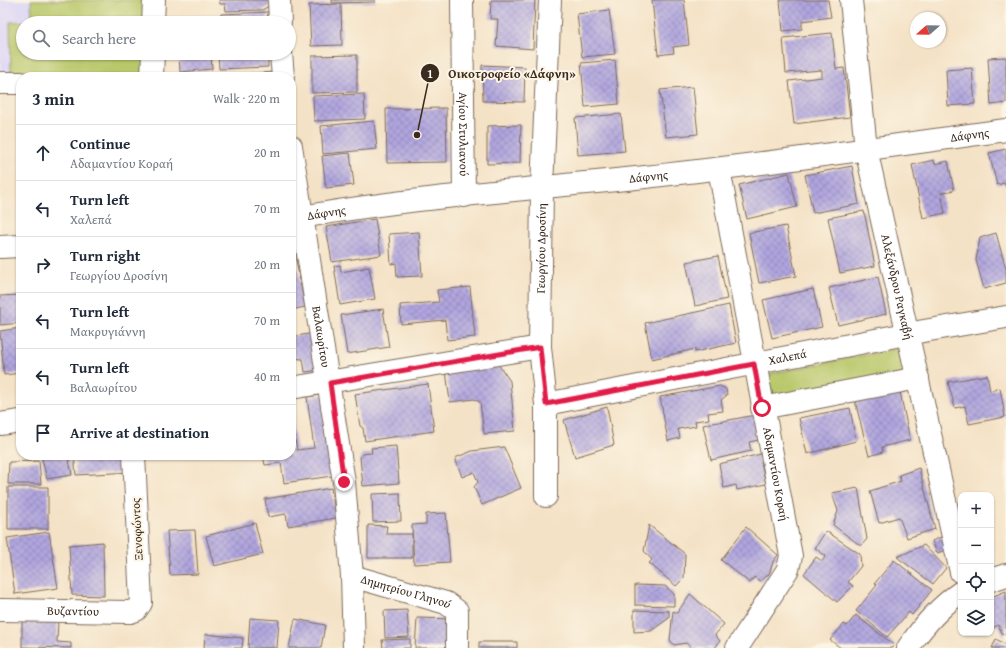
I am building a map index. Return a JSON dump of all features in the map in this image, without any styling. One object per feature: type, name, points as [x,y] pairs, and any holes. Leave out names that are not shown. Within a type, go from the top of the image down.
[{"type":"street","points":[[153,16],[154,0]]},
{"type":"street","points":[[279,0],[280,16]]},
{"type":"street","name":"Αγίου Στυλιανού","points":[[462,0],[464,196]]},
{"type":"street","name":"Γεωργίου Δροσίνη","points":[[546,496],[546,404],[540,347],[542,188],[550,0]]},
{"type":"street","name":"Αλεξάνδρου Ραγκαβή","points":[[851,0],[866,149],[906,334],[918,378],[959,564]]},
{"type":"street","points":[[152,72],[153,60]]},
{"type":"street","points":[[282,60],[283,72]]},
{"type":"street","points":[[0,83],[16,83]]},
{"type":"street","name":"Δάφνης","points":[[297,218],[464,196],[719,169],[1006,130]]},
{"type":"street","name":"Αδαμαντίου Κοραή","points":[[719,169],[762,408],[791,556],[788,569],[737,648]]},
{"type":"street","name":"Βαλαωρίτου","points":[[296,206],[297,218],[330,383],[344,482],[352,576],[354,648]]},
{"type":"street","points":[[0,247],[16,246]]},
{"type":"street","name":"Χαλεπά","points":[[546,404],[906,334],[1006,317]]},
{"type":"street","points":[[296,387],[330,383],[540,347]]},
{"type":"street","points":[[762,408],[918,378]]},
{"type":"street","points":[[0,424],[16,422]]},
{"type":"street","name":"Ξενοφώντος","points":[[134,460],[141,602]]},
{"type":"street","points":[[994,579],[1006,575]]},
{"type":"street","name":"Δημητρίου Γληνού","points":[[352,576],[446,603],[457,611],[457,648]]},
{"type":"street","points":[[908,648],[918,632],[944,604],[958,594]]},
{"type":"street","name":"Βυζαντίου","points":[[0,610],[130,612],[136,610],[141,602]]},
{"type":"shaded area","points":[[0,0],[31,0],[32,16],[16,16],[16,22],[10,22],[11,76],[0,76]]},
{"type":"green space","points":[[31,0],[148,0],[148,16],[32,16]]},
{"type":"green space","points":[[10,22],[16,22],[16,60],[148,60],[147,72],[16,72],[16,76],[11,76]]},
{"type":"green space","points":[[905,347],[910,374],[773,401],[768,374]]},
{"type":"building","points":[[219,0],[269,0],[269,6],[262,10],[226,11],[225,4],[220,4]]},
{"type":"building","points":[[332,0],[375,0],[376,2],[332,3]]},
{"type":"building","points":[[491,0],[535,0],[533,49],[496,46],[498,19],[490,19]]},
{"type":"building","points":[[652,0],[684,0],[689,45],[673,47],[674,53],[658,55]]},
{"type":"building","points":[[780,0],[828,0],[831,17],[802,21],[802,29],[783,31]]},
{"type":"building","points":[[341,4],[342,45],[311,46],[309,5]]},
{"type":"building","points":[[609,10],[615,54],[582,57],[577,14]]},
{"type":"building","points":[[268,12],[268,16],[221,16],[221,14]]},
{"type":"building","points":[[832,33],[836,69],[844,68],[850,117],[794,124],[789,81],[822,77],[822,70],[786,73],[783,38]]},
{"type":"building","points":[[357,55],[357,92],[312,93],[312,56]]},
{"type":"building","points":[[1006,57],[1006,103],[991,105],[988,58]]},
{"type":"building","points":[[179,60],[211,60],[212,69],[180,72]]},
{"type":"building","points":[[218,60],[268,60],[268,67],[219,69]]},
{"type":"building","points":[[615,60],[619,104],[585,107],[581,63]]},
{"type":"building","points":[[482,65],[525,67],[524,102],[483,101]]},
{"type":"building","points":[[972,68],[975,104],[948,106],[946,70]]},
{"type":"building","points":[[693,87],[698,134],[666,137],[660,90]]},
{"type":"building","points":[[364,94],[365,119],[314,121],[313,96]]},
{"type":"building","points":[[446,108],[447,162],[387,163],[386,109]]},
{"type":"building","points":[[621,114],[625,151],[578,155],[575,118]]},
{"type":"building","points":[[374,121],[377,149],[323,154],[321,126]]},
{"type":"building","points":[[521,125],[520,163],[487,164],[487,126]]},
{"type":"building","points":[[1006,149],[1006,187],[1004,183],[997,185],[989,153]]},
{"type":"building","points":[[350,153],[354,185],[326,188],[322,156]]},
{"type":"building","points":[[934,160],[935,164],[948,161],[954,190],[941,193],[945,213],[923,218],[912,165]]},
{"type":"building","points":[[852,166],[859,204],[813,213],[805,175]]},
{"type":"building","points":[[789,173],[797,207],[747,219],[739,185]]},
{"type":"building","points":[[864,211],[875,266],[840,273],[828,218]]},
{"type":"building","points":[[375,219],[381,255],[332,262],[326,227]]},
{"type":"building","points":[[786,226],[796,276],[759,283],[749,233]]},
{"type":"building","points":[[419,232],[422,276],[397,277],[396,263],[391,264],[389,234]]},
{"type":"building","points":[[996,233],[1006,269],[1006,283],[984,289],[976,260],[980,238]]},
{"type":"building","points":[[718,256],[727,299],[695,306],[686,262]]},
{"type":"building","points":[[296,260],[305,307],[296,309]]},
{"type":"building","points":[[340,265],[341,272],[369,267],[375,299],[340,305],[334,266]]},
{"type":"building","points":[[878,277],[886,314],[838,325],[829,288]]},
{"type":"building","points":[[470,287],[475,337],[447,340],[445,320],[401,324],[400,305],[439,302],[437,290]]},
{"type":"building","points":[[813,289],[822,327],[772,338],[763,300]]},
{"type":"building","points":[[16,295],[16,323],[0,325],[0,296]]},
{"type":"building","points":[[729,305],[736,343],[695,352],[695,349],[652,359],[645,323]]},
{"type":"building","points":[[383,309],[389,347],[347,354],[341,315]]},
{"type":"building","points":[[16,329],[16,374],[4,375],[0,331]]},
{"type":"building","points":[[314,333],[320,370],[305,372],[303,359],[296,358],[296,336]]},
{"type":"building","points":[[498,364],[510,381],[515,431],[484,434],[480,402],[474,399],[450,402],[446,371]]},
{"type":"building","points":[[987,375],[990,391],[1000,388],[1005,417],[969,424],[965,406],[955,408],[948,382]]},
{"type":"building","points":[[428,384],[434,431],[365,441],[363,428],[360,426],[355,394]]},
{"type":"building","points":[[720,386],[726,389],[727,395],[721,400],[723,411],[708,413],[709,419],[695,421],[696,426],[678,429],[680,438],[668,441],[660,397]]},
{"type":"building","points":[[900,392],[910,440],[882,447],[883,452],[869,456],[855,401]]},
{"type":"building","points":[[327,394],[339,475],[284,483],[281,463],[265,465],[264,460],[296,460],[296,445],[297,450],[314,448],[307,397]]},
{"type":"building","points":[[607,407],[614,445],[575,457],[564,420]]},
{"type":"building","points":[[850,408],[856,441],[807,454],[799,418]]},
{"type":"building","points":[[755,415],[759,440],[749,442],[751,451],[711,460],[703,425]]},
{"type":"building","points":[[396,446],[399,483],[363,486],[360,458],[362,454],[372,453],[371,448]]},
{"type":"building","points":[[504,447],[521,488],[482,505],[474,487],[478,482],[474,472],[462,477],[455,458],[472,451]]},
{"type":"building","points":[[765,453],[766,461],[761,462],[766,484],[737,490],[736,485],[724,488],[719,464]]},
{"type":"building","points":[[42,460],[69,460],[72,475],[47,479]]},
{"type":"building","points":[[74,460],[131,460],[132,472],[76,475]]},
{"type":"building","points":[[39,461],[41,484],[8,484],[9,462]]},
{"type":"building","points":[[919,468],[935,529],[907,538],[899,517],[879,523],[870,491],[901,481],[899,475]]},
{"type":"building","points":[[8,487],[48,487],[48,529],[8,529]]},
{"type":"building","points":[[331,488],[336,518],[288,526],[286,514],[268,517],[265,499]]},
{"type":"building","points":[[858,488],[867,539],[861,546],[833,525],[838,511],[832,493]]},
{"type":"building","points":[[400,493],[401,521],[373,522],[372,494]]},
{"type":"building","points":[[446,513],[450,562],[414,564],[412,525],[426,524],[426,514]]},
{"type":"building","points":[[255,523],[263,554],[214,566],[206,536]]},
{"type":"building","points":[[368,525],[387,526],[386,534],[412,534],[412,558],[368,558]]},
{"type":"building","points":[[649,525],[685,554],[684,578],[676,586],[649,563],[652,560],[644,551]]},
{"type":"building","points":[[746,527],[778,555],[773,562],[769,574],[760,581],[754,577],[750,583],[721,560]]},
{"type":"building","points":[[195,530],[198,574],[170,575],[167,531]]},
{"type":"building","points":[[826,531],[860,554],[861,566],[848,582],[853,586],[837,602],[804,574],[816,557],[822,561],[826,556],[815,548]]},
{"type":"building","points":[[49,532],[58,588],[15,594],[7,538]]},
{"type":"building","points":[[944,536],[949,549],[937,553],[932,541]]},
{"type":"building","points":[[103,542],[104,596],[72,595],[69,545]]},
{"type":"building","points":[[924,545],[946,568],[933,584],[897,557]]},
{"type":"building","points":[[894,560],[932,590],[912,615],[909,612],[887,637],[856,611],[877,585],[875,583]]},
{"type":"building","points":[[635,585],[665,586],[674,594],[674,606],[635,605]]},
{"type":"building","points":[[1006,591],[1006,633],[1003,635],[998,625],[994,627],[994,596]]},
{"type":"building","points":[[690,594],[724,624],[715,635],[720,641],[715,648],[692,648],[686,643],[674,645],[670,640],[673,611],[677,613]]},
{"type":"building","points":[[407,610],[409,637],[385,638],[384,611]]},
{"type":"building","points":[[634,610],[669,611],[669,618],[651,631],[634,632]]},
{"type":"building","points":[[856,615],[894,645],[892,648],[841,648],[830,640],[844,624],[847,626]]},
{"type":"building","points":[[250,618],[279,620],[277,648],[248,648]]},
{"type":"building","points":[[417,618],[455,619],[452,648],[415,648]]},
{"type":"building","points":[[295,619],[325,625],[321,648],[289,648]]},
{"type":"building","points":[[22,620],[58,621],[57,642],[71,643],[71,648],[22,647]]},
{"type":"building","points":[[205,634],[243,638],[242,648],[204,648]]},
{"type":"building","points":[[410,639],[410,648],[383,648],[382,640]]},
{"type":"building","points":[[996,639],[1006,645],[1006,648],[992,648]]},
{"type":"building","points":[[479,642],[517,642],[517,648],[479,648]]},
{"type":"place","name":"Οικοτροφείο «Δάφνη»","points":[[417,135]]},
{"type":"route","points":[[344,482],[330,383],[540,347],[546,404],[754,364],[762,408]]}]
